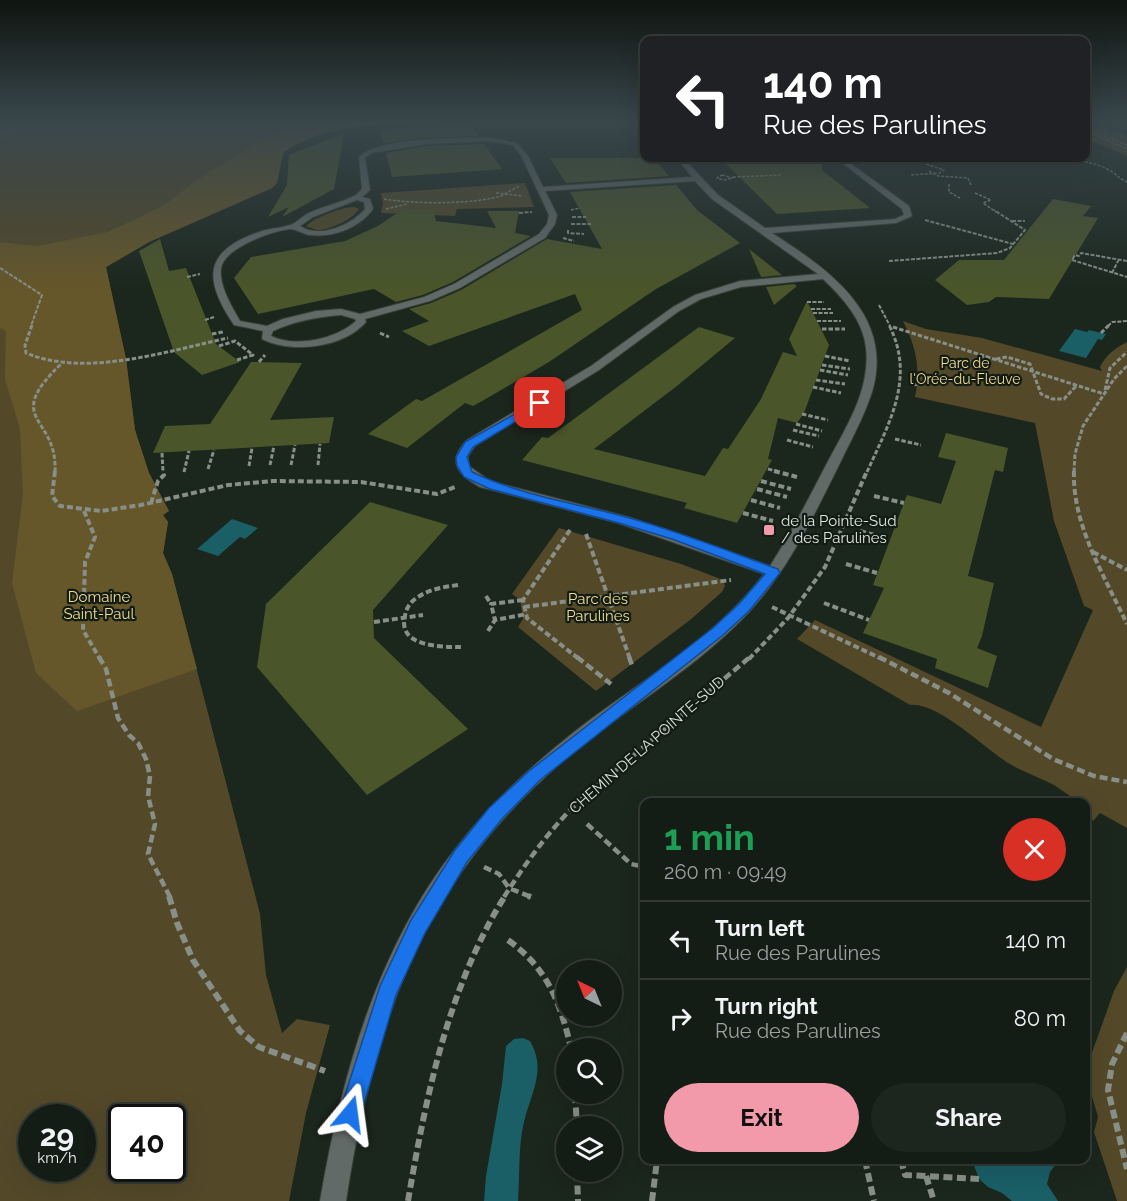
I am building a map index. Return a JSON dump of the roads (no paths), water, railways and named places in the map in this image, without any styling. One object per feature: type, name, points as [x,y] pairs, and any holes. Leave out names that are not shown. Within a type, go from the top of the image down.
[{"type":"street","points":[[366,177],[368,186],[356,198],[303,220],[295,226],[267,231],[226,253],[216,268],[217,278],[237,322],[268,329],[286,321],[325,312],[347,312],[360,317],[412,304],[442,293],[542,236],[551,224],[553,215],[536,177]]},
{"type":"street","points":[[762,231],[888,222],[908,216],[906,208],[865,177]]},
{"type":"street","points":[[333,1201],[350,1114],[387,993],[415,932],[458,861],[495,813],[534,776],[718,632],[774,573],[794,541],[848,436],[868,389],[871,375],[872,354],[864,323],[846,296],[825,276],[713,195],[697,179],[541,189]]},
{"type":"street","points":[[295,226],[305,233],[320,234],[348,224],[364,216],[369,209],[367,201],[356,198]]},
{"type":"street","points":[[774,573],[677,537],[623,520],[485,484],[468,474],[463,466],[462,457],[471,442],[595,368],[688,302],[711,292],[740,285],[825,276]]},
{"type":"street","points":[[268,329],[266,337],[270,340],[282,344],[299,344],[347,333],[358,326],[361,322],[360,317]]},
{"type":"water","points":[[1075,329],[1106,334],[1102,340],[1098,339],[1086,358],[1059,351]]},
{"type":"water","points":[[232,519],[258,528],[245,539],[240,537],[218,556],[197,549]]},
{"type":"water","points":[[523,1038],[530,1041],[535,1052],[537,1072],[522,1131],[518,1201],[484,1201],[506,1046],[514,1039]]},
{"type":"water","points":[[973,1164],[1056,1164],[1050,1172],[1047,1184],[1058,1201],[1012,1201],[979,1179]]},
{"type":"place","name":"de la Pointe-Sud / des Parulines","points":[[769,530]]},
{"type":"park label","name":"Parc de l'Orée-du-Fleuve","points":[[965,372]]},
{"type":"park label","name":"Domaine Saint-Paul","points":[[99,606]]},
{"type":"park label","name":"Parc des Parulines","points":[[598,608]]}]
